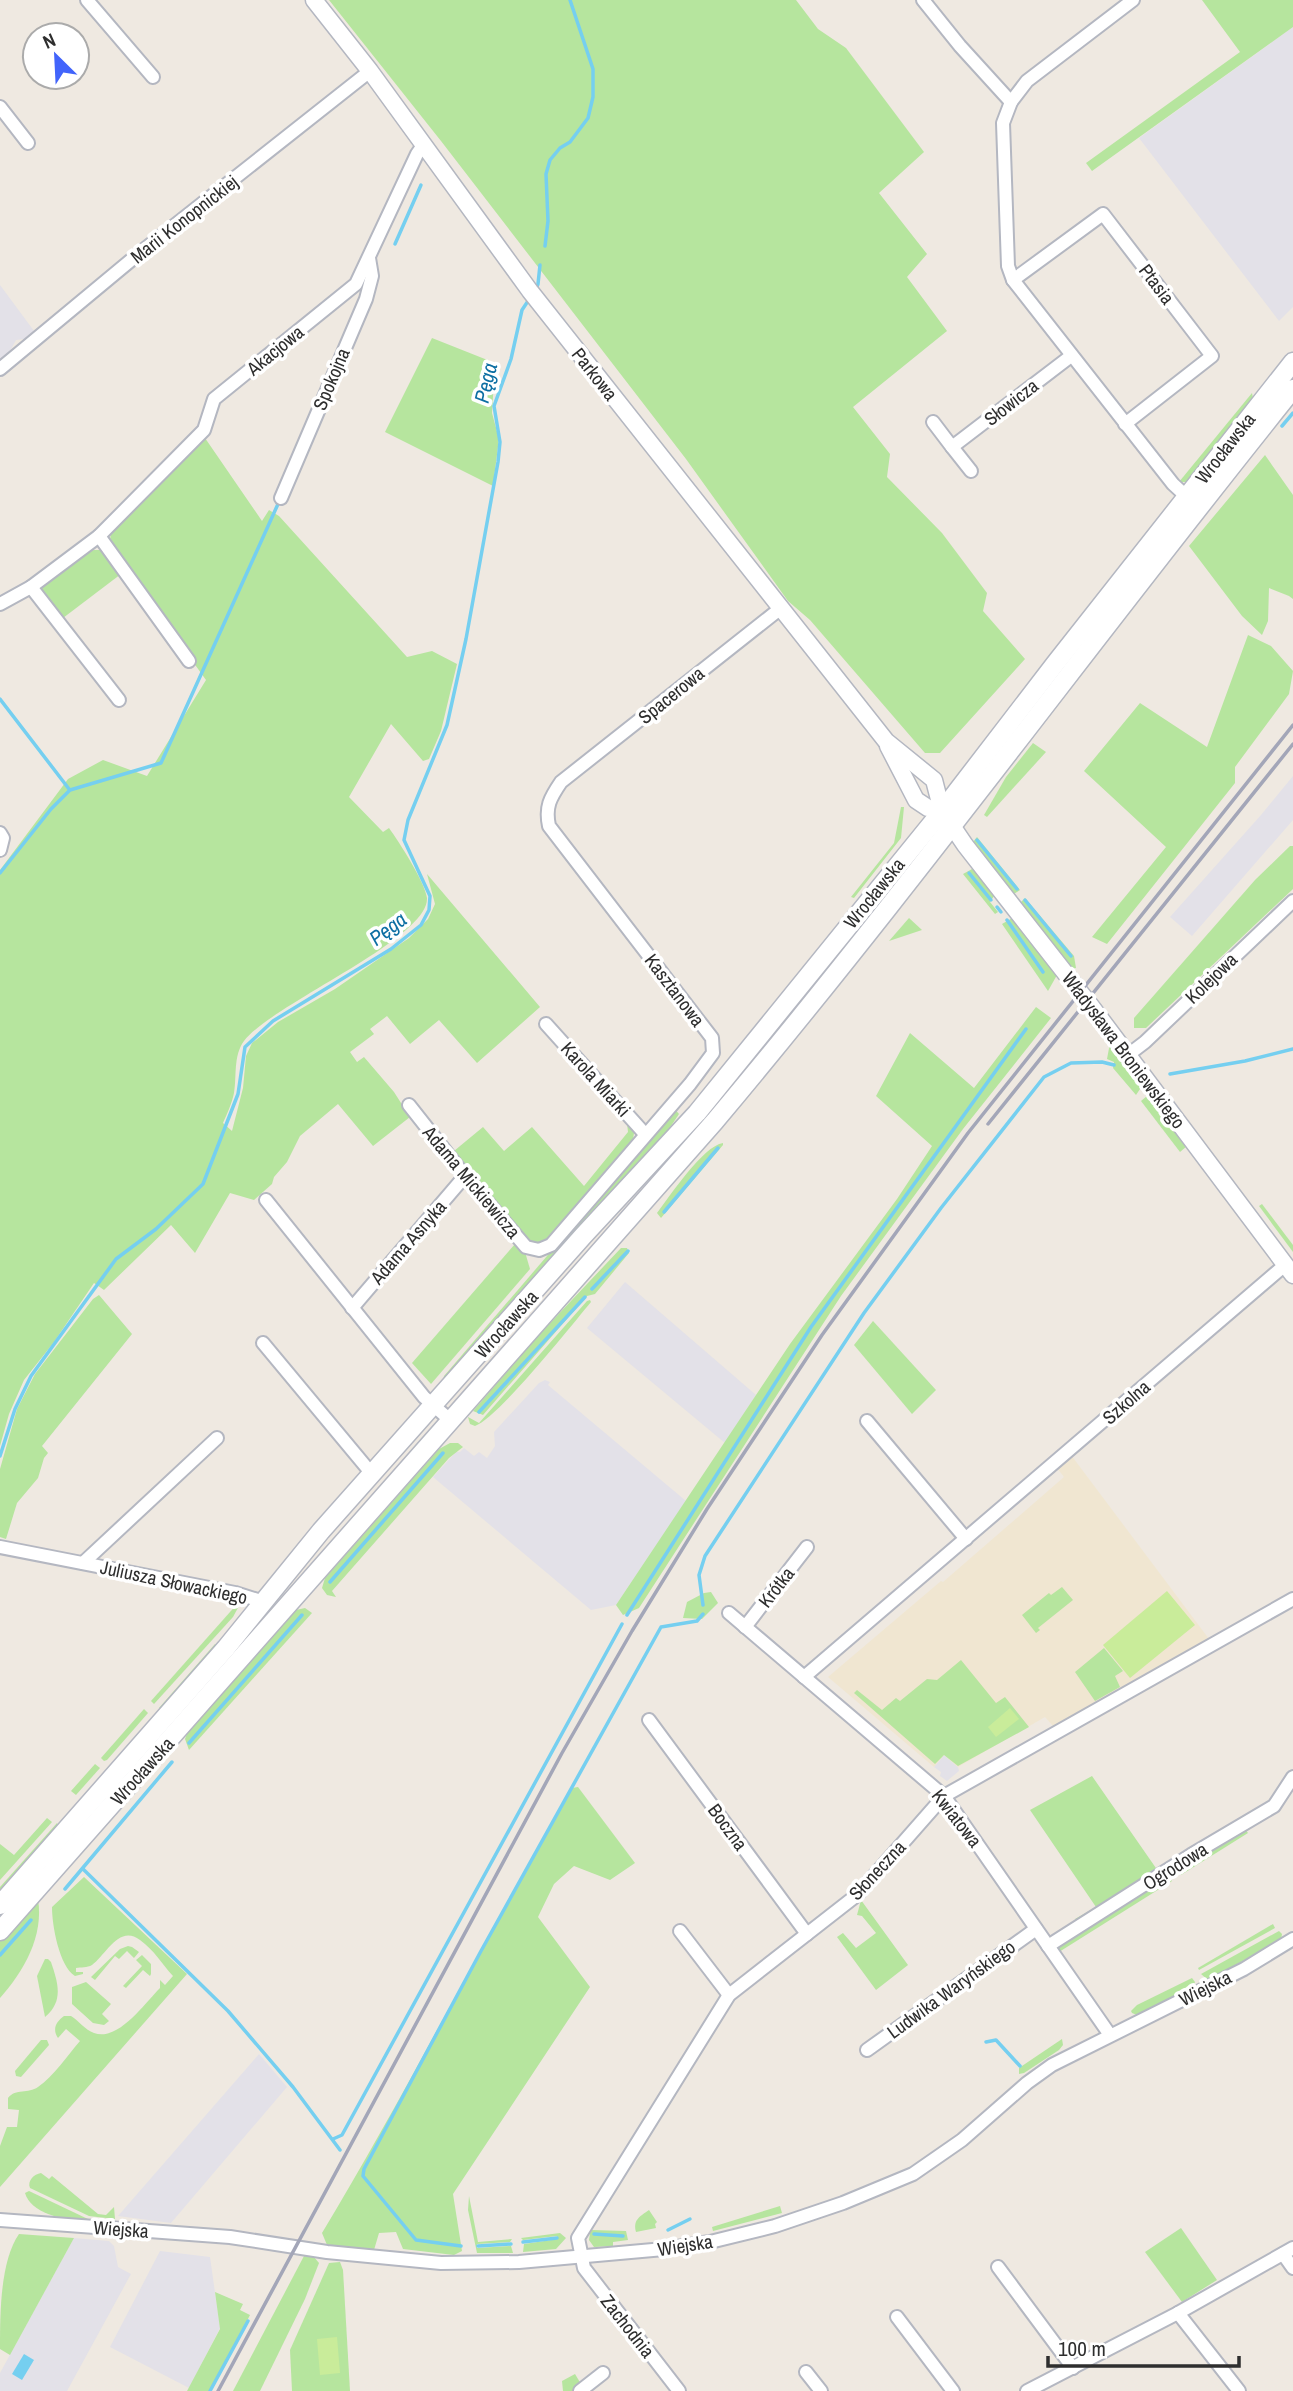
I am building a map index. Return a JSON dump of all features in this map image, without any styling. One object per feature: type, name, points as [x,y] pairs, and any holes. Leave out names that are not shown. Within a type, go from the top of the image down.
[{"type":"main road","name":"Wrocławska","points":[[0,1905],[226,1648],[321,1531],[583,1236],[697,1113],[942,811],[1293,362]]},
{"type":"main road","name":"Wrocławska","points":[[0,1931],[724,1111],[813,1005],[1293,389]]},
{"type":"street","points":[[86,0],[153,77]]},
{"type":"street","name":"Parkowa","points":[[314,0],[370,71],[535,296],[886,741],[916,800],[928,808],[942,811]]},
{"type":"street","points":[[923,0],[1011,102]]},
{"type":"street","points":[[1133,0],[1027,81],[1011,102],[1003,123],[1008,265],[1013,281],[1070,356],[1186,497]]},
{"type":"street","name":"Marii Konopnickiej","points":[[0,369],[136,256],[370,71]]},
{"type":"street","points":[[0,107],[28,144]]},
{"type":"street","name":"Akacjowa","points":[[0,604],[31,587],[99,536],[204,429],[214,399],[356,284],[424,144]]},
{"type":"street","name":"Ptasia","points":[[1013,281],[1103,214],[1212,356],[1125,424]]},
{"type":"street","name":"Spokojna","points":[[281,498],[366,299],[372,276],[369,257]]},
{"type":"street","name":"Słowicza","points":[[952,447],[1070,356]]},
{"type":"street","points":[[933,422],[971,471]]},
{"type":"street","points":[[99,536],[189,661]]},
{"type":"street","points":[[31,587],[119,700]]},
{"type":"street","name":"Spacerowa","points":[[561,782],[781,608]]},
{"type":"street","name":"Parkowa","points":[[886,741],[934,780],[942,811],[953,827]]},
{"type":"street","name":"Kasztanowa","points":[[539,1250],[551,1245],[690,1084],[713,1053],[714,1046],[709,1035],[549,826],[546,811],[549,799],[561,782]]},
{"type":"street","name":"Władysława Broniewskiego","points":[[953,827],[1291,1272]]},
{"type":"street","points":[[0,833],[3,838],[0,850]]},
{"type":"street","name":"Kolejowa","points":[[1128,1055],[1293,901]]},
{"type":"street","name":"Karola Miarki","points":[[547,1024],[645,1134]]},
{"type":"street","name":"Adama Mickiewicza","points":[[409,1105],[526,1247],[539,1250]]},
{"type":"street","name":"Adama Asnyka","points":[[352,1308],[465,1176]]},
{"type":"street","points":[[266,1200],[391,1358],[433,1406],[450,1420]]},
{"type":"street","name":"Szkolna","points":[[804,1677],[966,1539],[1291,1272]]},
{"type":"street","points":[[263,1343],[372,1474]]},
{"type":"street","points":[[867,1421],[966,1539]]},
{"type":"street","name":"Juliusza Słowackiego","points":[[83,1563],[217,1438]]},
{"type":"street","name":"Juliusza Słowackiego","points":[[0,1547],[235,1593],[264,1602]]},
{"type":"street","name":"Krótka","points":[[745,1627],[807,1548]]},
{"type":"street","name":"Słoneczna","points":[[581,2258],[578,2238],[729,1995],[857,1895],[944,1796],[1293,1599]]},
{"type":"street","name":"Kwiatowa","points":[[729,1613],[944,1796],[1110,2035]]},
{"type":"street","name":"Boczna","points":[[649,1720],[807,1934]]},
{"type":"street","name":"Ogrodowa","points":[[1048,1946],[1274,1806],[1293,1777]]},
{"type":"street","name":"Ludwika Waryńskiego","points":[[867,2050],[1036,1929]]},
{"type":"street","points":[[680,1931],[729,1995]]},
{"type":"street","name":"Wiejska","points":[[0,2220],[230,2237],[327,2252],[441,2263],[581,2258],[664,2249],[736,2236],[804,2216],[914,2174],[942,2155],[1027,2083],[1052,2066],[1244,1969],[1293,1939]]},
{"type":"street","points":[[1027,2391],[1178,2313],[1288,2251],[1293,2268]]},
{"type":"street","name":"Zachodnia","points":[[581,2258],[594,2283],[679,2391]]},
{"type":"street","points":[[998,2267],[1073,2368]]},
{"type":"street","points":[[1178,2313],[1239,2391]]},
{"type":"street","points":[[897,2317],[953,2391]]},
{"type":"street","points":[[806,2372],[821,2391]]},
{"type":"street","points":[[580,2391],[603,2373]]},
{"type":"shaded area","points":[[1293,27],[1293,307],[1279,321],[1139,138]]},
{"type":"shaded area","points":[[0,285],[34,331],[24,339],[16,340],[10,351],[0,359]]},
{"type":"shaded area","points":[[1293,776],[1293,820],[1192,936],[1170,917]]},
{"type":"shaded area","points":[[625,1282],[756,1395],[725,1443],[587,1328]]},
{"type":"shaded area","points":[[545,1380],[686,1501],[616,1605],[591,1610],[433,1477],[456,1452],[464,1448],[474,1456],[479,1452],[487,1458],[495,1446],[494,1432],[539,1383]]},
{"type":"shaded area","points":[[1071,1455],[1209,1639],[1053,1726],[1045,1717],[958,1767],[944,1755],[934,1767],[828,1677],[1064,1477],[1057,1468]]},
{"type":"shaded area","points":[[944,1755],[959,1771],[947,1781],[934,1767]]},
{"type":"shaded area","points":[[259,2054],[287,2087],[171,2223],[118,2216]]},
{"type":"shaded area","points":[[74,2238],[109,2241],[114,2246],[118,2267],[131,2274],[67,2391],[0,2391],[0,2373]]},
{"type":"shaded area","points":[[160,2251],[210,2257],[220,2328],[189,2388],[110,2347]]},
{"type":"green space","points":[[329,0],[796,0],[818,29],[846,48],[924,152],[879,193],[927,254],[907,277],[947,331],[853,407],[890,454],[887,477],[942,533],[987,593],[983,611],[1025,659],[940,753],[925,753],[810,620],[788,601],[686,459]]},
{"type":"green space","points":[[1202,0],[1293,0],[1293,27],[1092,171],[1086,163],[1240,52]]},
{"type":"green space","points":[[432,338],[495,363],[492,413],[499,439],[493,486],[385,432]]},
{"type":"green space","points":[[1252,393],[1253,398],[1187,482],[1179,482]]},
{"type":"green space","points":[[205,438],[262,521],[269,510],[279,516],[407,657],[432,651],[457,664],[441,731],[429,759],[423,761],[391,724],[349,797],[383,832],[389,828],[405,852],[427,898],[421,914],[377,952],[285,1009],[244,1041],[237,1060],[233,1097],[223,1123],[232,1131],[243,1088],[246,1056],[252,1043],[278,1022],[335,989],[409,938],[428,919],[435,904],[427,874],[540,1007],[477,1063],[439,1020],[410,1044],[387,1016],[370,1029],[374,1034],[350,1052],[357,1062],[364,1057],[394,1092],[410,1117],[373,1146],[338,1104],[300,1136],[272,1184],[254,1200],[230,1193],[195,1253],[171,1225],[104,1290],[94,1283],[24,1380],[9,1414],[0,1446],[0,870],[68,779],[103,760],[147,776],[206,680],[110,542],[111,529]]},
{"type":"green space","points":[[1265,455],[1293,495],[1293,599],[1269,588],[1268,621],[1262,635],[1242,616],[1189,546]]},
{"type":"green space","points":[[101,550],[121,574],[63,618],[39,589],[88,551]]},
{"type":"green space","points":[[1248,635],[1271,646],[1293,671],[1289,694],[1235,767],[1235,783],[1107,944],[1092,937],[1166,847],[1084,771],[1140,703],[1207,747]]},
{"type":"green space","points":[[1033,743],[1046,752],[987,817],[984,815],[1006,777]]},
{"type":"green space","points":[[901,807],[904,807],[901,838],[854,898],[851,897],[894,843]]},
{"type":"green space","points":[[977,837],[1020,890],[1014,894],[973,842]]},
{"type":"green space","points":[[1293,846],[1293,889],[1146,1028],[1134,1028],[1134,1018],[1255,880]]},
{"type":"green space","points":[[972,869],[996,893],[990,902],[998,912],[995,914],[963,874]]},
{"type":"green space","points":[[1025,898],[1074,956],[1076,968],[1071,969],[1021,902]]},
{"type":"green space","points":[[1014,917],[1057,975],[1048,991],[1002,924]]},
{"type":"green space","points":[[909,918],[922,930],[889,941]]},
{"type":"green space","points":[[1036,1007],[1051,1018],[963,1129],[841,1296],[639,1608],[623,1615],[616,1605],[790,1344],[897,1199],[932,1146],[876,1096],[910,1033],[974,1088]]},
{"type":"green space","points":[[1110,1043],[1142,1086],[1136,1095],[1113,1068],[1114,1062],[1107,1059]]},
{"type":"green space","points":[[1147,1096],[1187,1146],[1180,1152],[1141,1101]]},
{"type":"green space","points":[[674,1108],[679,1114],[659,1144],[443,1382],[444,1376]]},
{"type":"green space","points":[[627,1123],[634,1133],[633,1140],[541,1245],[526,1242],[454,1151],[483,1127],[504,1151],[532,1127],[584,1186],[628,1132]]},
{"type":"green space","points":[[723,1143],[661,1218],[657,1213],[687,1173],[706,1153]]},
{"type":"green space","points":[[1262,1204],[1293,1245],[1293,1252],[1259,1206]]},
{"type":"green space","points":[[515,1244],[525,1252],[530,1269],[431,1384],[412,1363]]},
{"type":"green space","points":[[621,1248],[627,1248],[629,1253],[595,1294],[587,1296],[483,1415],[473,1411],[536,1338]]},
{"type":"green space","points":[[99,1295],[132,1334],[42,1446],[48,1453],[38,1478],[17,1503],[6,1539],[0,1537],[0,1469],[17,1409],[35,1374],[93,1299]]},
{"type":"green space","points":[[590,1300],[517,1390],[486,1419],[475,1426],[470,1424],[468,1417],[479,1423]]},
{"type":"green space","points":[[873,1321],[936,1390],[912,1414],[854,1345]]},
{"type":"green space","points":[[450,1443],[458,1443],[463,1447],[449,1458],[332,1591],[336,1597],[327,1595],[322,1588],[325,1578],[439,1449]]},
{"type":"green space","points":[[1062,1587],[1073,1600],[1038,1628],[1040,1630],[1036,1633],[1022,1615],[1049,1593],[1051,1595]]},
{"type":"green space","points":[[1167,1591],[1195,1625],[1130,1678],[1103,1645]]},
{"type":"green space","points":[[711,1592],[718,1603],[702,1619],[683,1618],[687,1602]]},
{"type":"green space","points":[[238,1603],[240,1604],[233,1617],[154,1704],[151,1701]]},
{"type":"green space","points":[[305,1608],[312,1613],[189,1750],[185,1739],[188,1731],[296,1610]]},
{"type":"green space","points":[[215,1644],[217,1646],[162,1708],[159,1708]]},
{"type":"green space","points":[[1104,1648],[1123,1671],[1115,1676],[1120,1687],[1095,1701],[1075,1672]]},
{"type":"green space","points":[[961,1660],[996,1703],[1005,1697],[1029,1727],[958,1766],[944,1755],[935,1764],[854,1693],[857,1690],[882,1710],[896,1698],[900,1701],[927,1679],[937,1680]]},
{"type":"green space","points":[[1010,1708],[1019,1719],[996,1737],[988,1727]]},
{"type":"green space","points":[[144,1709],[148,1713],[104,1761],[101,1758]]},
{"type":"green space","points":[[95,1764],[100,1768],[76,1795],[71,1791]]},
{"type":"green space","points":[[1092,1776],[1158,1871],[1077,1921],[1075,1919],[1096,1907],[1030,1810]]},
{"type":"green space","points":[[578,1787],[635,1863],[610,1880],[574,1866],[554,1884],[538,1917],[590,1987],[453,2194],[462,2251],[454,2255],[403,2249],[396,2232],[379,2233],[374,2250],[327,2245],[322,2233],[540,1843],[572,1788]]},
{"type":"green space","points":[[47,1818],[52,1822],[0,1880],[0,1844],[14,1855]]},
{"type":"green space","points":[[57,1823],[59,1827],[0,1894],[0,1887]]},
{"type":"green space","points":[[1245,1829],[1248,1833],[1181,1875],[1178,1869]]},
{"type":"green space","points":[[1168,1876],[1172,1881],[1059,1952],[1059,1945]]},
{"type":"green space","points":[[84,1877],[187,1974],[0,2187],[0,2146],[7,2127],[17,2127],[19,2110],[8,2109],[8,2098],[15,2093],[34,2089],[44,2082],[80,2041],[66,2029],[58,2038],[55,2029],[59,2021],[64,2016],[71,2016],[94,2033],[112,2032],[139,2011],[160,1988],[160,1980],[165,1985],[173,1976],[150,1948],[132,1936],[119,1938],[92,1965],[76,1968],[76,1972],[83,1974],[75,1976],[69,1971],[57,1944],[52,1907]]},
{"type":"green space","points":[[38,1899],[35,1939],[24,1965],[0,1998],[0,1941]]},
{"type":"green space","points":[[861,1900],[908,1965],[876,1990],[837,1937],[843,1933],[856,1948],[876,1933],[862,1916],[857,1915]]},
{"type":"green space","points":[[1273,1924],[1275,1928],[1199,1970],[1198,1968]]},
{"type":"green space","points":[[1279,1931],[1282,1934],[1281,1940],[1208,1980],[1201,1974]]},
{"type":"green space","points":[[128,1946],[139,1952],[134,1958],[127,1951],[119,1959],[115,1956],[95,1980],[91,1977],[120,1949]]},
{"type":"green space","points":[[142,1955],[151,1964],[151,1974],[150,1976],[143,1970],[126,1988],[123,1986],[142,1966],[136,1960]]},
{"type":"green space","points":[[45,1959],[51,1962],[58,1991],[55,2005],[45,2017],[37,1976]]},
{"type":"green space","points":[[1192,1978],[1195,1982],[1193,1987],[1137,2015],[1132,2013],[1137,2005]]},
{"type":"green space","points":[[86,1982],[111,2004],[102,2014],[109,2021],[104,2025],[93,2023],[72,2004],[72,1987]]},
{"type":"green space","points":[[1062,2039],[1063,2045],[1059,2050],[1019,2074],[1019,2068]]},
{"type":"green space","points":[[41,2040],[47,2040],[49,2045],[21,2077],[16,2076],[15,2071]]},
{"type":"green space","points":[[41,2173],[49,2179],[52,2176],[98,2214],[106,2215],[114,2207],[115,2219],[89,2216],[30,2188],[32,2178]]},
{"type":"green space","points":[[29,2191],[90,2220],[72,2220],[43,2212],[29,2201],[25,2193]]},
{"type":"green space","points":[[469,2196],[478,2242],[512,2239],[510,2242],[477,2244],[477,2248],[511,2246],[513,2253],[477,2253],[468,2210]]},
{"type":"green space","points":[[780,2206],[782,2213],[713,2231],[712,2227]]},
{"type":"green space","points":[[649,2210],[657,2222],[656,2228],[636,2232],[635,2224]]},
{"type":"green space","points":[[1181,2228],[1217,2280],[1182,2302],[1145,2252]]},
{"type":"green space","points":[[592,2230],[626,2231],[628,2240],[613,2242],[613,2246],[594,2247],[589,2240]]},
{"type":"green space","points":[[560,2233],[566,2238],[556,2249],[523,2252],[524,2244],[558,2239],[557,2236],[523,2240],[521,2238]]},
{"type":"green space","points":[[19,2234],[74,2238],[10,2355],[0,2349],[1,2305],[8,2259]]},
{"type":"green space","points":[[304,2256],[314,2257],[319,2263],[305,2299],[260,2391],[233,2391]]},
{"type":"green space","points":[[340,2262],[343,2270],[350,2391],[292,2391],[290,2350],[329,2263]]},
{"type":"green space","points":[[215,2292],[243,2304],[240,2310],[250,2315],[211,2391],[187,2391],[220,2329]]},
{"type":"green space","points":[[337,2337],[340,2373],[320,2375],[317,2339]]},
{"type":"green space","points":[[575,2374],[581,2384],[574,2391],[563,2391],[562,2381]]},
{"type":"water","points":[[24,2354],[34,2360],[22,2380],[12,2374]]},
{"type":"waterway","name":"Pęga","points":[[545,246],[548,221],[546,174],[550,160],[560,148],[570,142],[588,118],[593,97],[593,69],[570,0]]},
{"type":"waterway","points":[[395,244],[421,185]]},
{"type":"waterway","name":"Pęga","points":[[536,289],[540,265]]},
{"type":"waterway","name":"Pęga","points":[[0,1456],[15,1409],[31,1376],[116,1259],[156,1229],[203,1184],[238,1094],[245,1047],[273,1021],[391,949],[421,925],[429,910],[430,896],[404,840],[408,820],[447,725],[466,639],[498,462],[500,442],[494,406],[511,359],[522,310],[530,298]]},
{"type":"waterway","points":[[1282,426],[1293,413]]},
{"type":"waterway","points":[[0,873],[51,809],[70,790],[161,763],[278,504]]},
{"type":"waterway","points":[[0,699],[69,789]]},
{"type":"waterway","points":[[977,840],[1017,889]]},
{"type":"waterway","points":[[969,873],[991,900]]},
{"type":"waterway","points":[[1025,900],[1071,956]]},
{"type":"waterway","points":[[997,907],[1001,912]]},
{"type":"waterway","points":[[1007,920],[1043,972]]},
{"type":"waterway","points":[[627,1615],[811,1327],[1026,1029]]},
{"type":"waterway","points":[[1170,1074],[1245,1061],[1293,1049]]},
{"type":"waterway","points":[[703,1605],[699,1575],[705,1556],[864,1313],[941,1208],[1044,1077],[1071,1063],[1102,1062],[1114,1065]]},
{"type":"waterway","points":[[664,1212],[718,1148]]},
{"type":"waterway","points":[[592,1289],[628,1251]]},
{"type":"waterway","points":[[479,1412],[585,1297]]},
{"type":"waterway","points":[[330,1582],[443,1453]]},
{"type":"waterway","points":[[461,2246],[416,2240],[363,2176],[364,2169],[481,1951],[661,1627],[697,1621],[703,1614]]},
{"type":"waterway","points":[[189,1743],[302,1615]]},
{"type":"waterway","points":[[333,2139],[342,2135],[622,1624]]},
{"type":"waterway","points":[[65,1889],[172,1762]]},
{"type":"waterway","points":[[83,1869],[228,2011],[293,2087],[340,2150]]},
{"type":"waterway","points":[[0,1955],[31,1920]]},
{"type":"waterway","points":[[986,2042],[996,2040],[1020,2066]]},
{"type":"waterway","points":[[668,2230],[690,2219]]},
{"type":"waterway","points":[[594,2234],[623,2236]]},
{"type":"waterway","points":[[523,2242],[557,2238]]},
{"type":"waterway","points":[[478,2246],[511,2244]]},
{"type":"waterway","points":[[210,2391],[248,2321]]},
{"type":"railway","points":[[218,2391],[562,1753],[632,1631],[707,1509],[822,1335],[968,1133],[1293,725]]},
{"type":"railway","points":[[988,1124],[1293,744]]}]
